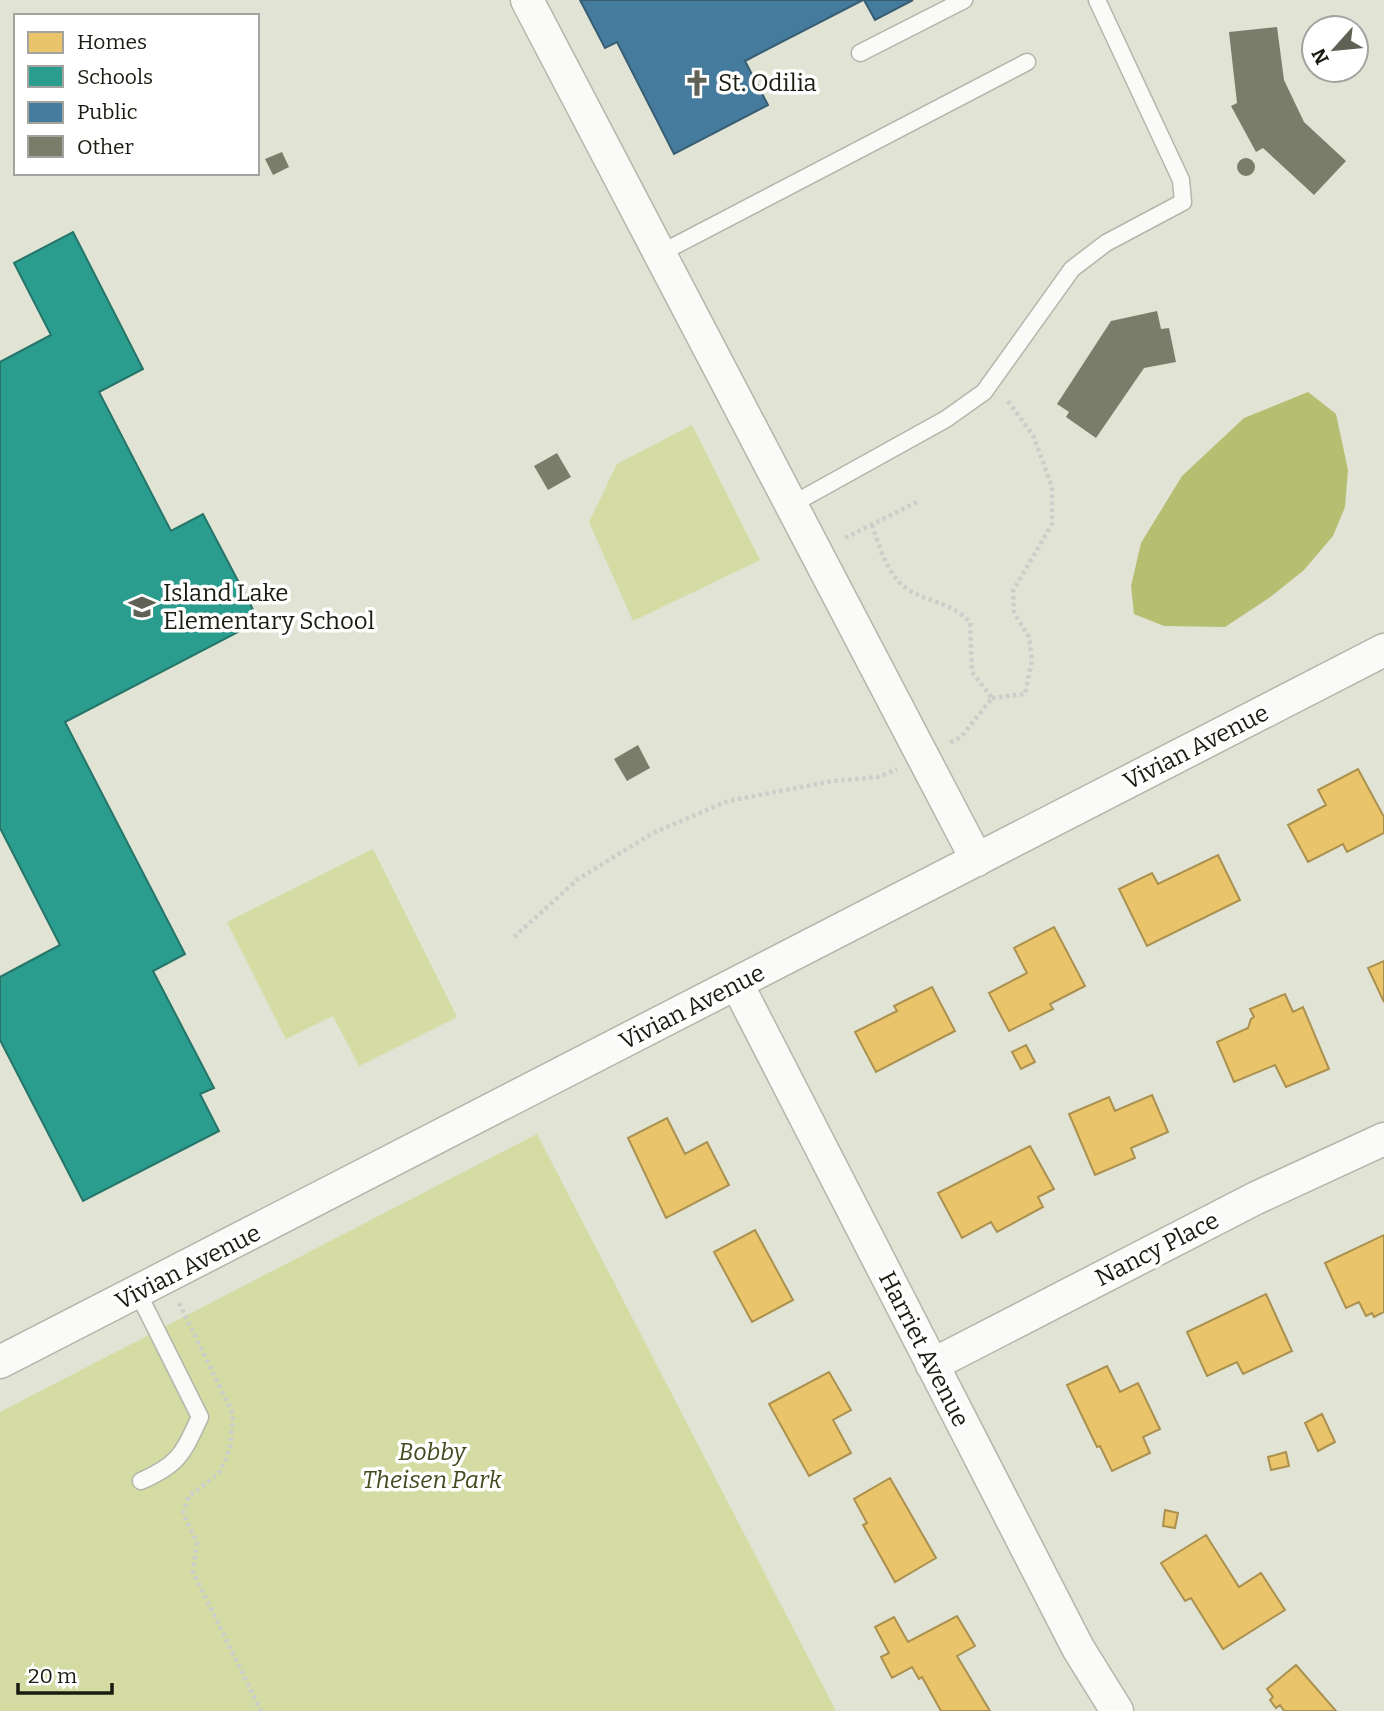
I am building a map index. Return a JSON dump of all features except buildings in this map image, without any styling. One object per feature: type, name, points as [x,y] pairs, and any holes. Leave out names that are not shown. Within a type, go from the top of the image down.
[{"type":"street","points":[[527,0],[977,860]]},
{"type":"street","name":"Vivian Avenue","points":[[0,1363],[1384,650]]},
{"type":"street","name":"Harriet Avenue","points":[[737,984],[1078,1648],[1117,1711]]},
{"type":"street","name":"Nancy Place","points":[[932,1365],[1256,1198],[1384,1139]]},
{"type":"lane","points":[[860,53],[964,0]]},
{"type":"lane","points":[[790,505],[946,419],[984,392],[1072,269],[1106,243],[1183,202],[1181,180],[1097,0]]},
{"type":"lane","points":[[659,254],[1027,62]]},
{"type":"lane","points":[[138,1293],[200,1417],[182,1455],[163,1472],[141,1481]]},
{"type":"path","points":[[514,937],[578,879],[653,834],[729,801],[833,781],[879,777],[961,737],[992,698],[1025,694],[1032,660],[1029,637],[1014,614],[1013,591],[1052,524],[1052,487],[1033,435],[992,380]]},
{"type":"path","points":[[816,553],[918,502]]},
{"type":"path","points":[[872,525],[884,560],[905,588],[958,610],[970,622],[972,673],[992,698]]},
{"type":"path","points":[[189,1323],[233,1414],[230,1449],[219,1473],[189,1496],[183,1512],[197,1543],[193,1572],[261,1711]]},
{"type":"green space","points":[[692,425],[760,560],[633,621],[589,522],[617,464]]},
{"type":"green space","points":[[373,849],[457,1017],[359,1066],[333,1016],[286,1039],[227,922]]},
{"type":"green space","name":"Bobby Theisen Park","points":[[537,1134],[836,1711],[0,1711],[0,1412]]},
{"type":"shaded area","points":[[1308,392],[1336,414],[1348,470],[1345,507],[1333,536],[1304,570],[1269,598],[1225,627],[1164,626],[1134,614],[1131,586],[1141,543],[1182,476],[1244,418]]},
{"type":"place","name":"St. Odilia","points":[[697,83]]},
{"type":"place","name":"Island Lake Elementary School","points":[[142,607]]}]
